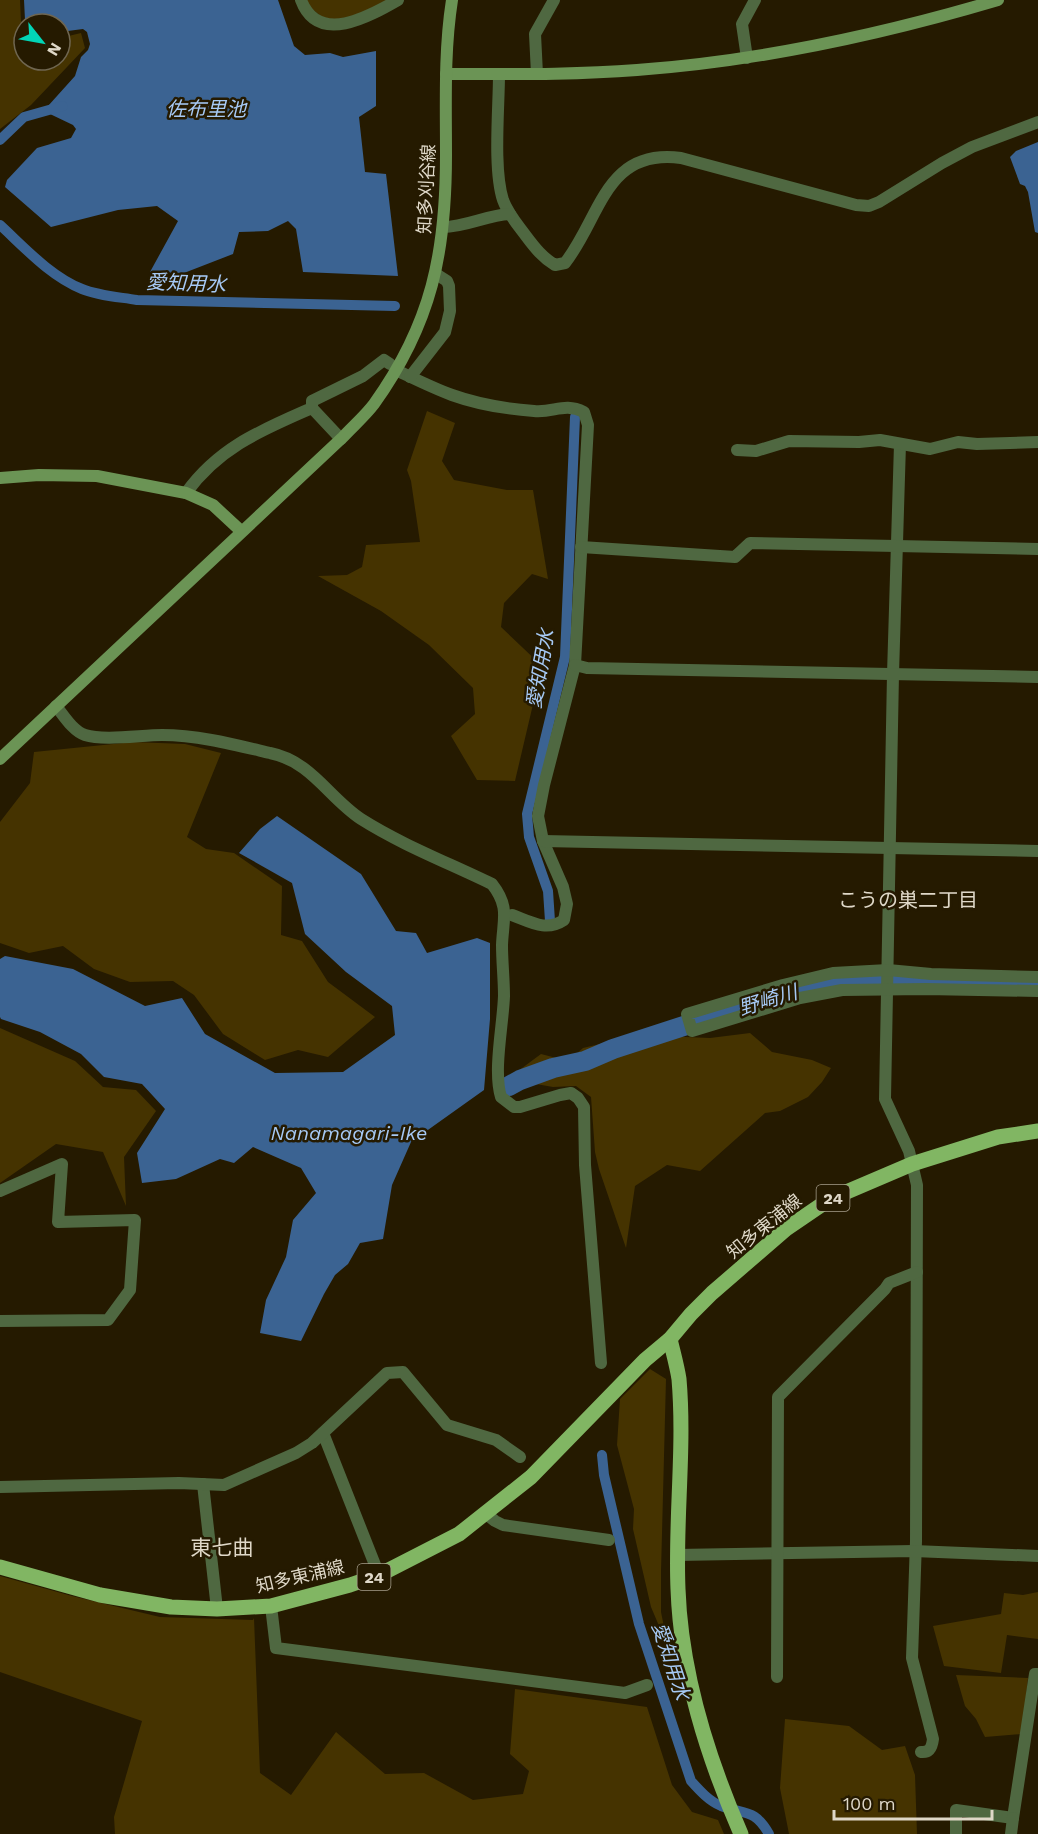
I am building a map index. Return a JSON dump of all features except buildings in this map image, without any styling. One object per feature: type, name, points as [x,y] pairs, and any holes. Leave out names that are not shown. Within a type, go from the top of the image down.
[{"type":"main road","name":"知多東浦線","points":[[0,1567],[100,1595],[171,1607],[217,1609],[271,1606],[380,1575],[459,1534],[531,1477],[645,1360],[670,1339],[712,1293],[786,1229],[830,1199],[912,1164],[998,1137],[1038,1131]]},
{"type":"main road","points":[[670,1339],[678,1378],[680,1409],[677,1555],[680,1616],[693,1698],[707,1747],[739,1830]]},
{"type":"street","points":[[301,0],[308,13],[315,19],[332,25],[352,23],[398,0]]},
{"type":"street","name":"知多刈谷線","points":[[0,759],[341,439],[373,405],[393,367],[423,319],[436,274],[443,228],[447,38],[452,0]]},
{"type":"street","points":[[537,74],[535,34],[554,0]]},
{"type":"street","points":[[747,58],[742,24],[755,0]]},
{"type":"street","points":[[446,74],[537,74],[636,70],[747,58],[825,45],[919,24],[976,3],[998,0]]},
{"type":"street","points":[[500,74],[498,176],[503,199],[510,214],[534,247],[546,260],[555,265],[565,263],[572,254],[590,219],[619,176],[642,160],[655,157],[681,158],[856,205],[869,206],[972,147],[1038,122]]},
{"type":"street","points":[[443,228],[493,215],[510,214]]},
{"type":"street","points":[[410,377],[438,343],[449,322],[449,286],[447,280],[436,274]]},
{"type":"street","points":[[341,439],[312,408],[312,401],[363,376],[384,360],[410,377],[453,396],[537,412],[564,407],[584,412],[588,425],[575,665],[539,805],[539,825],[543,841],[563,887],[567,904],[564,920],[554,927],[540,925],[512,915]]},
{"type":"street","points":[[186,493],[216,459],[235,446],[255,433],[312,408]]},
{"type":"street","points":[[737,450],[756,451],[789,441],[880,440],[930,449],[958,442],[977,444],[1038,442]]},
{"type":"street","points":[[900,444],[885,1099],[909,1151],[917,1185],[916,1541],[912,1658],[933,1739],[931,1749],[924,1753],[921,1752]]},
{"type":"street","points":[[0,477],[97,476],[186,493],[213,506],[241,531]]},
{"type":"street","points":[[581,547],[735,557],[750,543],[1038,549]]},
{"type":"street","points":[[575,665],[587,668],[1038,677]]},
{"type":"street","points":[[56,706],[82,734],[94,737],[164,735],[191,737],[285,757],[315,776],[361,819],[492,884],[500,894],[505,917],[502,947],[504,997],[498,1080],[501,1097],[514,1107],[520,1107],[571,1093],[584,1107],[585,1165],[601,1363]]},
{"type":"street","points":[[543,841],[1038,851]]},
{"type":"street","points":[[1038,977],[865,971],[820,976],[687,1014],[692,1031],[822,993],[859,988],[1038,991]]},
{"type":"street","points":[[0,1191],[62,1164],[58,1222],[135,1220],[130,1290],[108,1320],[0,1322]]},
{"type":"street","points":[[777,1677],[778,1397],[889,1283],[917,1272]]},
{"type":"street","points":[[0,1487],[167,1483],[224,1485],[296,1453],[312,1443],[387,1373],[403,1372],[447,1425],[496,1440],[520,1457]]},
{"type":"street","points":[[323,1433],[380,1575]]},
{"type":"street","points":[[203,1484],[217,1609]]},
{"type":"street","points":[[485,1513],[503,1525],[609,1540]]},
{"type":"street","points":[[677,1555],[914,1551],[1038,1556]]},
{"type":"street","points":[[271,1606],[276,1648],[625,1693],[647,1685]]},
{"type":"street","points":[[1011,1834],[1035,1674],[1038,1674]]},
{"type":"street","points":[[956,1834],[956,1810],[1013,1818]]},
{"type":"shaded area","points":[[0,0],[20,0],[21,12],[12,12],[12,72],[62,72],[31,105],[0,129]]},
{"type":"shaded area","points":[[301,0],[398,0],[332,25]]},
{"type":"shaded area","points":[[81,33],[85,48],[72,62],[72,35]]},
{"type":"shaded area","points":[[427,411],[455,423],[442,461],[454,480],[507,490],[533,490],[548,579],[532,574],[504,603],[501,627],[542,666],[515,781],[477,780],[451,736],[475,714],[473,688],[429,645],[381,611],[318,576],[347,575],[362,567],[366,545],[420,542],[411,481],[407,470]]},
{"type":"shaded area","points":[[133,742],[185,744],[221,753],[187,837],[206,849],[234,853],[282,886],[281,935],[302,941],[328,982],[375,1017],[328,1057],[298,1050],[265,1060],[223,1034],[194,995],[173,981],[130,982],[94,969],[63,946],[29,953],[0,943],[0,822],[30,783],[34,752]]},
{"type":"shaded area","points":[[0,1028],[75,1061],[103,1087],[136,1090],[156,1111],[124,1157],[126,1206],[103,1152],[56,1144],[0,1183]]},
{"type":"shaded area","points":[[750,1033],[772,1052],[812,1060],[831,1068],[808,1097],[780,1111],[765,1113],[700,1171],[667,1165],[635,1186],[626,1248],[595,1152],[591,1097],[576,1086],[553,1087],[536,1084],[518,1071],[541,1054],[568,1061],[583,1048],[637,1035],[710,1038]]},
{"type":"shaded area","points":[[650,1369],[666,1379],[661,1612],[668,1647],[651,1607],[633,1529],[634,1509],[617,1445],[620,1399]]},
{"type":"shaded area","points":[[0,1576],[160,1617],[253,1620],[254,1618],[260,1773],[291,1795],[336,1732],[385,1774],[424,1773],[473,1800],[523,1794],[529,1771],[510,1754],[515,1689],[647,1707],[672,1785],[692,1812],[718,1820],[724,1834],[115,1834],[114,1817],[142,1721],[0,1672]]},
{"type":"shaded area","points":[[1038,1592],[1038,1639],[1007,1635],[1001,1673],[944,1666],[933,1626],[1001,1614],[1004,1593],[1023,1595]]},
{"type":"shaded area","points":[[956,1675],[1028,1678],[1022,1734],[985,1737],[976,1719],[965,1706]]},
{"type":"shaded area","points":[[785,1719],[849,1726],[882,1750],[905,1746],[915,1775],[917,1834],[789,1834],[780,1788]]},
{"type":"water","name":"佐布里池","points":[[24,0],[278,0],[294,46],[305,55],[330,53],[343,57],[376,51],[376,106],[359,117],[365,172],[386,174],[398,276],[303,272],[296,229],[288,221],[268,231],[239,232],[233,254],[184,273],[150,272],[178,221],[157,206],[118,210],[51,227],[5,187],[7,180],[37,148],[71,138],[76,129],[73,125],[50,114],[48,106],[75,76],[81,57],[90,44],[87,32],[83,29],[72,30],[72,12],[25,12]]},
{"type":"water","points":[[1038,142],[1038,233],[1035,232],[1028,192],[1025,186],[1020,184],[1010,157],[1016,151]]},
{"type":"water","name":"Nanamagari-Ike","points":[[277,816],[361,874],[396,931],[416,933],[427,953],[477,938],[490,943],[490,1019],[484,1090],[411,1142],[392,1185],[383,1239],[360,1243],[348,1264],[335,1275],[301,1341],[260,1333],[266,1300],[286,1257],[293,1220],[316,1193],[301,1168],[253,1147],[234,1163],[220,1159],[176,1179],[142,1183],[137,1153],[165,1109],[142,1084],[104,1077],[81,1054],[40,1032],[0,1017],[0,959],[5,956],[73,969],[145,1006],[182,998],[205,1034],[275,1073],[343,1072],[395,1035],[392,1006],[346,972],[305,934],[292,883],[239,853],[260,829]]},
{"type":"waterway","points":[[0,140],[24,117],[63,106]]},
{"type":"waterway","name":"愛知用水","points":[[0,225],[38,261],[59,277],[82,289],[102,295],[137,300],[395,306]]},
{"type":"waterway","name":"愛知用水","points":[[550,921],[548,891],[529,837],[527,814],[565,657],[575,417]]},
{"type":"waterway","name":"野崎川","points":[[509,1086],[553,1068],[585,1061],[613,1049],[818,985],[860,980],[1038,984]]},
{"type":"waterway","name":"愛知用水","points":[[602,1455],[604,1475],[639,1624],[691,1781],[717,1804],[754,1816],[769,1834]]},
{"type":"district","name":"こうの巣二丁目","points":[[908,900]]},
{"type":"district","name":"東七曲","points":[[222,1547]]}]
